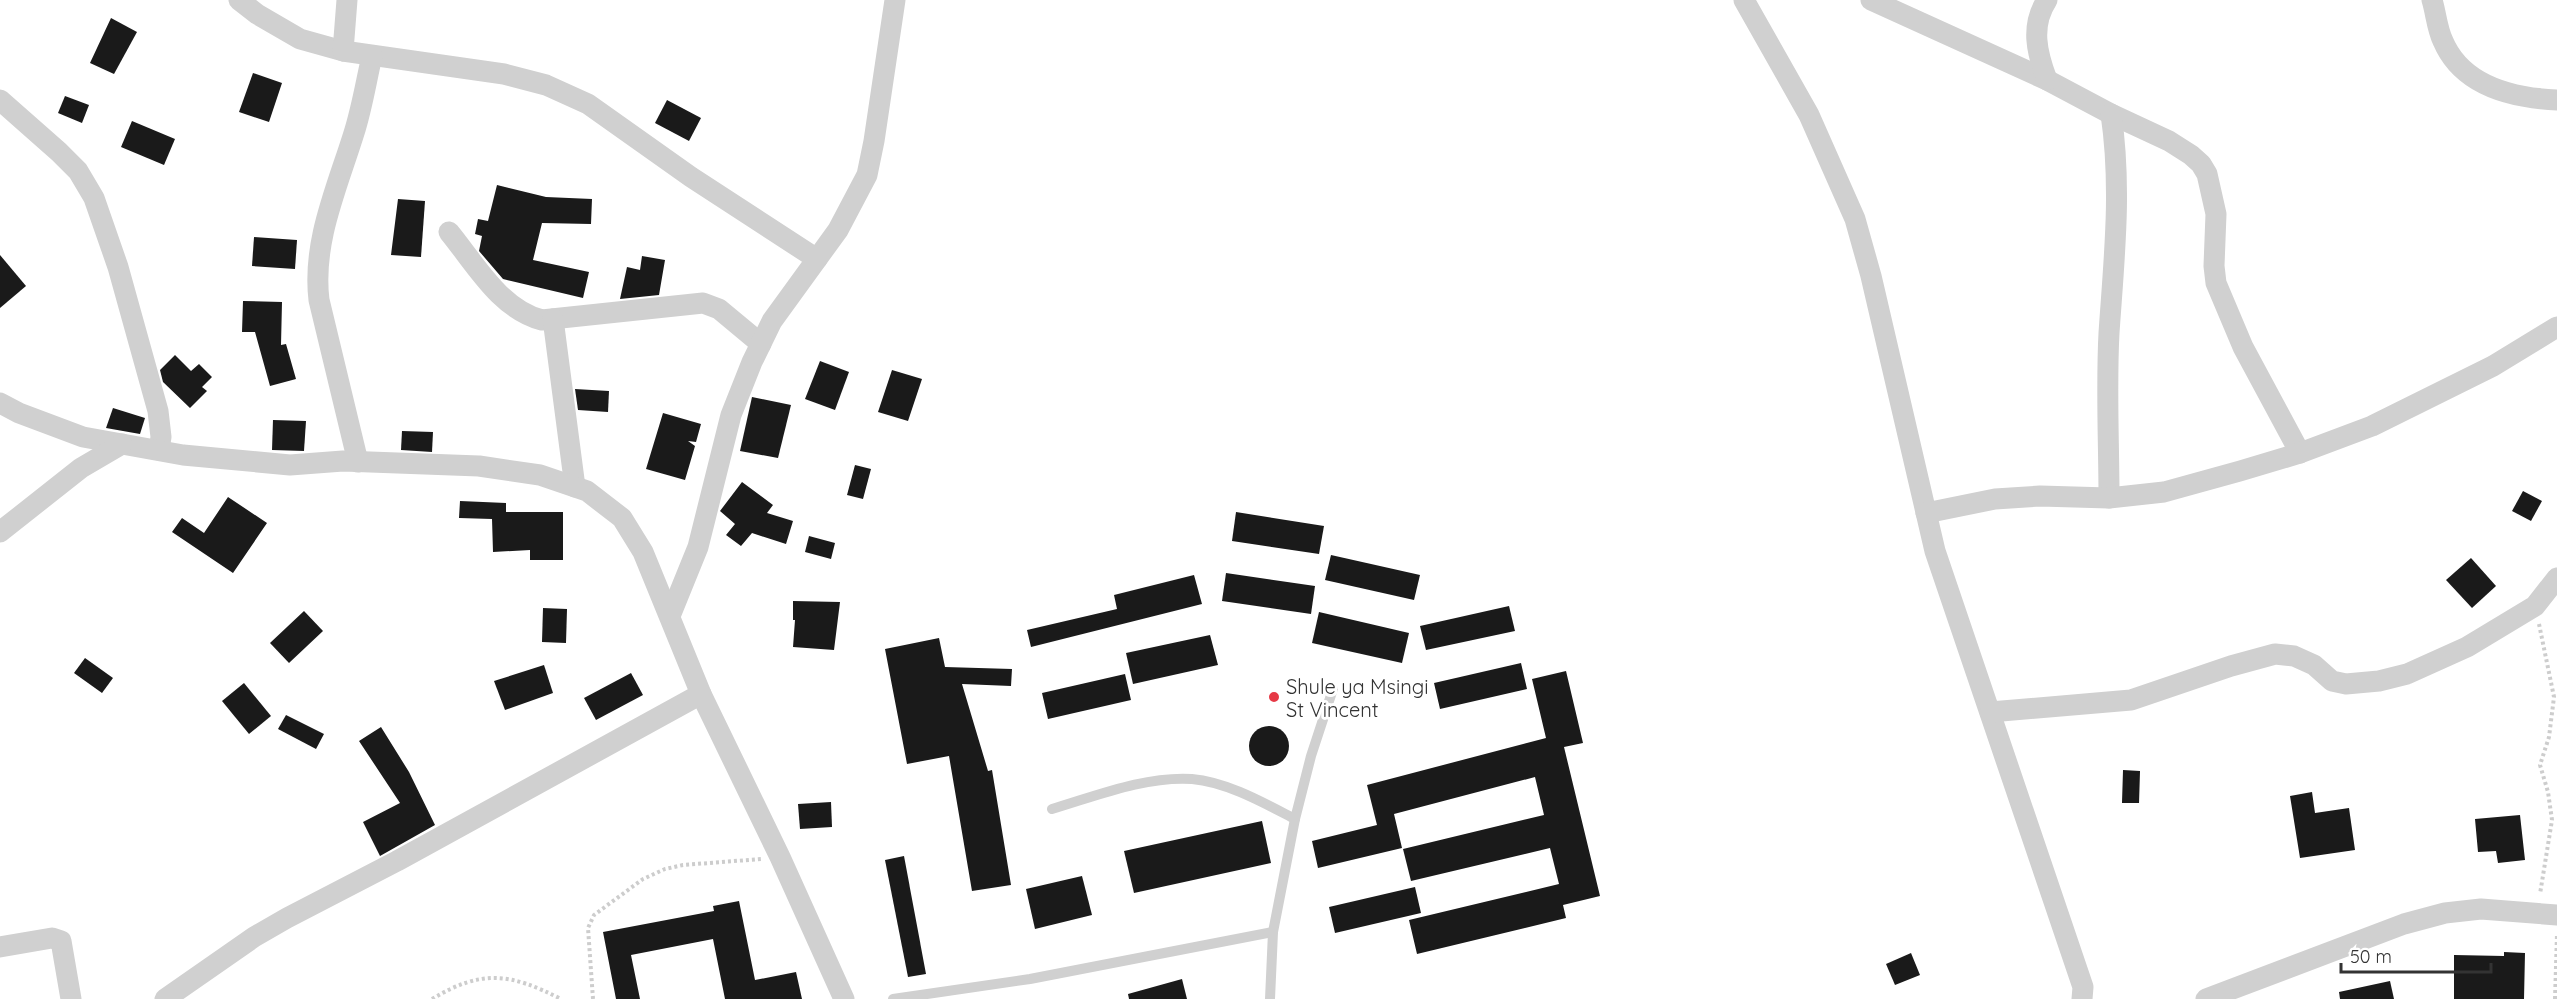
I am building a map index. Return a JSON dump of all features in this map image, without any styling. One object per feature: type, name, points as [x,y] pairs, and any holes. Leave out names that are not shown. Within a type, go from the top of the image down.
[{"type":"street","points":[[239,0],[257,14],[300,39],[343,51],[504,74],[546,85],[588,104],[691,177],[817,259]]},
{"type":"street","points":[[343,51],[347,0]]},
{"type":"street","points":[[670,616],[699,547],[732,415],[761,344],[772,321],[838,230],[867,175],[895,0]]},
{"type":"street","points":[[1744,0],[1809,115],[1855,219],[1871,276],[1935,551],[2083,987],[2082,999]]},
{"type":"street","points":[[1872,0],[2047,80],[2110,114],[2169,141],[2191,155],[2207,174],[2216,214],[2214,266],[2216,284],[2243,347],[2300,453]]},
{"type":"street","points":[[2432,0],[2443,41],[2459,66],[2484,86],[2530,99],[2557,99]]},
{"type":"street","points":[[2042,3],[2036,34],[2040,59],[2047,80]]},
{"type":"street","points":[[358,462],[319,300],[316,276],[322,233],[361,110],[372,56]]},
{"type":"street","points":[[0,100],[78,171],[94,198],[118,267],[158,411],[161,436],[159,450]]},
{"type":"street","points":[[2109,498],[2109,335],[2118,188],[2116,147],[2110,114]]},
{"type":"street","points":[[449,232],[509,305],[527,316],[542,320],[703,303],[719,309],[761,344]]},
{"type":"street","points":[[553,319],[574,487]]},
{"type":"street","points":[[1926,513],[1995,499],[2040,495],[2109,498],[2164,492],[2300,453],[2372,426],[2493,366],[2557,327]]},
{"type":"street","points":[[0,403],[82,438],[224,460],[290,465],[358,462],[479,466],[540,475],[587,492],[622,518],[643,552],[701,694],[780,857],[844,999]]},
{"type":"street","points":[[0,532],[81,468],[122,444]]},
{"type":"street","points":[[1990,712],[2131,700],[2231,666],[2275,654],[2294,656],[2314,665],[2332,681],[2346,684],[2379,681],[2408,674],[2467,647],[2535,606],[2557,578]]},
{"type":"street","points":[[165,999],[254,937],[286,918],[397,861],[701,694]]},
{"type":"street","points":[[2206,999],[2404,924],[2445,913],[2481,909],[2547,914]]},
{"type":"street","points":[[0,947],[58,938],[61,940],[71,999]]},
{"type":"lane","points":[[1270,999],[1273,933],[1295,819],[1311,756],[1333,689]]},
{"type":"lane","points":[[1052,809],[1134,786],[1167,780],[1193,779],[1236,792],[1295,819]]},
{"type":"lane","points":[[893,999],[1030,979],[1273,933]]},
{"type":"path","points":[[2535,606],[2554,697],[2549,737],[2540,765],[2548,792],[2552,820],[2547,914]]},
{"type":"path","points":[[592,999],[588,928],[594,915],[613,900],[643,879],[666,868],[780,857]]},
{"type":"path","points":[[2555,999],[2557,932]]},
{"type":"path","points":[[432,999],[449,988],[475,978],[496,977],[561,999]]},
{"type":"building","points":[[111,18],[137,32],[114,74],[90,63]]},
{"type":"building","points":[[253,73],[282,83],[269,122],[239,112]]},
{"type":"building","points":[[65,96],[89,105],[82,123],[58,113]]},
{"type":"building","points":[[667,100],[701,118],[689,141],[655,123]]},
{"type":"building","points":[[132,121],[175,139],[164,165],[121,147]]},
{"type":"building","points":[[497,185],[546,197],[592,199],[591,224],[542,223],[533,260],[589,272],[583,298],[503,279],[479,251],[482,236],[475,234],[478,219],[488,221]]},
{"type":"building","points":[[398,199],[425,201],[421,257],[391,255]]},
{"type":"building","points":[[254,237],[297,240],[295,269],[252,266]]},
{"type":"building","points":[[0,255],[26,286],[0,308]]},
{"type":"building","points":[[642,256],[665,260],[659,295],[620,299],[627,267],[640,270]]},
{"type":"building","points":[[243,301],[282,302],[281,345],[286,344],[296,379],[270,386],[255,332],[242,332]]},
{"type":"building","points":[[175,355],[191,371],[199,364],[212,377],[202,387],[207,391],[190,408],[163,382],[160,370]]},
{"type":"building","points":[[820,361],[849,372],[835,410],[805,399]]},
{"type":"building","points":[[892,370],[922,379],[908,421],[878,412]]},
{"type":"building","points":[[575,389],[609,391],[608,412],[578,410]]},
{"type":"building","points":[[752,397],[791,405],[778,458],[740,451]]},
{"type":"building","points":[[113,408],[145,418],[140,434],[106,428]]},
{"type":"building","points":[[663,413],[701,424],[696,442],[688,441],[695,446],[685,480],[646,469]]},
{"type":"building","points":[[273,420],[306,421],[304,451],[272,450]]},
{"type":"building","points":[[402,431],[433,432],[432,452],[401,450]]},
{"type":"building","points":[[855,465],[871,469],[863,499],[847,495]]},
{"type":"building","points":[[742,482],[773,505],[767,513],[793,521],[786,544],[752,533],[741,546],[726,535],[735,524],[720,511]]},
{"type":"building","points":[[2523,491],[2542,501],[2531,521],[2512,511]]},
{"type":"building","points":[[228,497],[267,523],[233,573],[172,532],[182,518],[204,533]]},
{"type":"building","points":[[460,501],[506,503],[506,512],[563,512],[563,560],[530,560],[530,550],[493,552],[492,519],[459,518]]},
{"type":"building","points":[[1236,512],[1324,526],[1319,554],[1232,541]]},
{"type":"building","points":[[809,536],[835,543],[831,559],[805,552]]},
{"type":"building","points":[[1331,555],[1420,575],[1414,600],[1325,580]]},
{"type":"building","points":[[2471,558],[2496,586],[2472,608],[2446,580]]},
{"type":"building","points":[[1226,573],[1315,586],[1311,614],[1222,601]]},
{"type":"building","points":[[1194,575],[1202,604],[1031,647],[1027,630],[1117,609],[1114,595]]},
{"type":"building","points":[[793,601],[840,602],[834,650],[793,647],[795,620],[793,620]]},
{"type":"building","points":[[1509,606],[1515,631],[1426,650],[1420,626]]},
{"type":"building","points":[[543,608],[567,609],[566,643],[542,642]]},
{"type":"building","points":[[304,611],[323,631],[289,663],[270,643]]},
{"type":"building","points":[[1319,612],[1409,633],[1402,663],[1312,643]]},
{"type":"building","points":[[1210,635],[1218,665],[1133,684],[1126,653]]},
{"type":"building","points":[[939,638],[945,667],[1012,669],[1011,686],[962,684],[988,771],[992,770],[1011,885],[972,891],[949,756],[907,764],[885,649]]},
{"type":"building","points":[[85,658],[113,678],[102,693],[74,673]]},
{"type":"building","points":[[1521,663],[1527,689],[1440,709],[1434,683]]},
{"type":"building","points":[[544,665],[553,693],[505,710],[494,681]]},
{"type":"building","points":[[1566,671],[1583,743],[1564,747],[1600,896],[1563,905],[1566,918],[1417,954],[1409,920],[1559,884],[1550,848],[1411,881],[1403,849],[1544,815],[1535,777],[1394,814],[1402,848],[1318,868],[1312,841],[1377,825],[1367,785],[1546,738],[1532,679]]},
{"type":"building","points":[[631,673],[643,695],[596,720],[584,698]]},
{"type":"building","points":[[1125,674],[1131,700],[1048,719],[1042,693]]},
{"type":"building","points":[[244,683],[271,716],[249,734],[222,701]]},
{"type":"building","points":[[286,715],[324,734],[316,749],[278,729]]},
{"type":"building","points":[[1269,726],[1277,727],[1283,732],[1288,738],[1288,754],[1283,760],[1277,765],[1269,766],[1261,765],[1255,760],[1250,754],[1249,746],[1250,738],[1255,732],[1261,727]]},
{"type":"building","points":[[381,727],[409,772],[435,825],[380,856],[363,822],[400,803],[359,741]]},
{"type":"building","points":[[2123,770],[2140,771],[2139,803],[2122,803]]},
{"type":"building","points":[[2312,792],[2315,813],[2349,808],[2355,850],[2300,858],[2290,796]]},
{"type":"building","points":[[831,802],[832,827],[800,829],[798,804]]},
{"type":"building","points":[[2520,815],[2525,860],[2498,863],[2496,851],[2478,852],[2475,819]]},
{"type":"building","points":[[1262,821],[1271,863],[1134,893],[1124,851]]},
{"type":"building","points":[[904,856],[926,974],[908,977],[885,860]]},
{"type":"building","points":[[1082,876],[1092,915],[1035,929],[1026,889]]},
{"type":"building","points":[[1415,887],[1421,913],[1335,933],[1329,907]]},
{"type":"building","points":[[739,901],[755,980],[796,972],[802,999],[725,999],[713,939],[631,955],[640,999],[616,999],[603,932],[714,911],[713,906]]},
{"type":"building","points":[[2504,952],[2525,953],[2524,999],[2454,999],[2454,955],[2504,956]]},
{"type":"building","points":[[1911,953],[1920,975],[1895,985],[1886,964]]},
{"type":"building","points":[[1182,979],[1187,999],[1129,999],[1128,994]]},
{"type":"building","points":[[2390,981],[2394,999],[2340,999],[2339,992]]},
{"type":"place","name":"Shule ya Msingi St Vincent","points":[[1274,697]]}]
